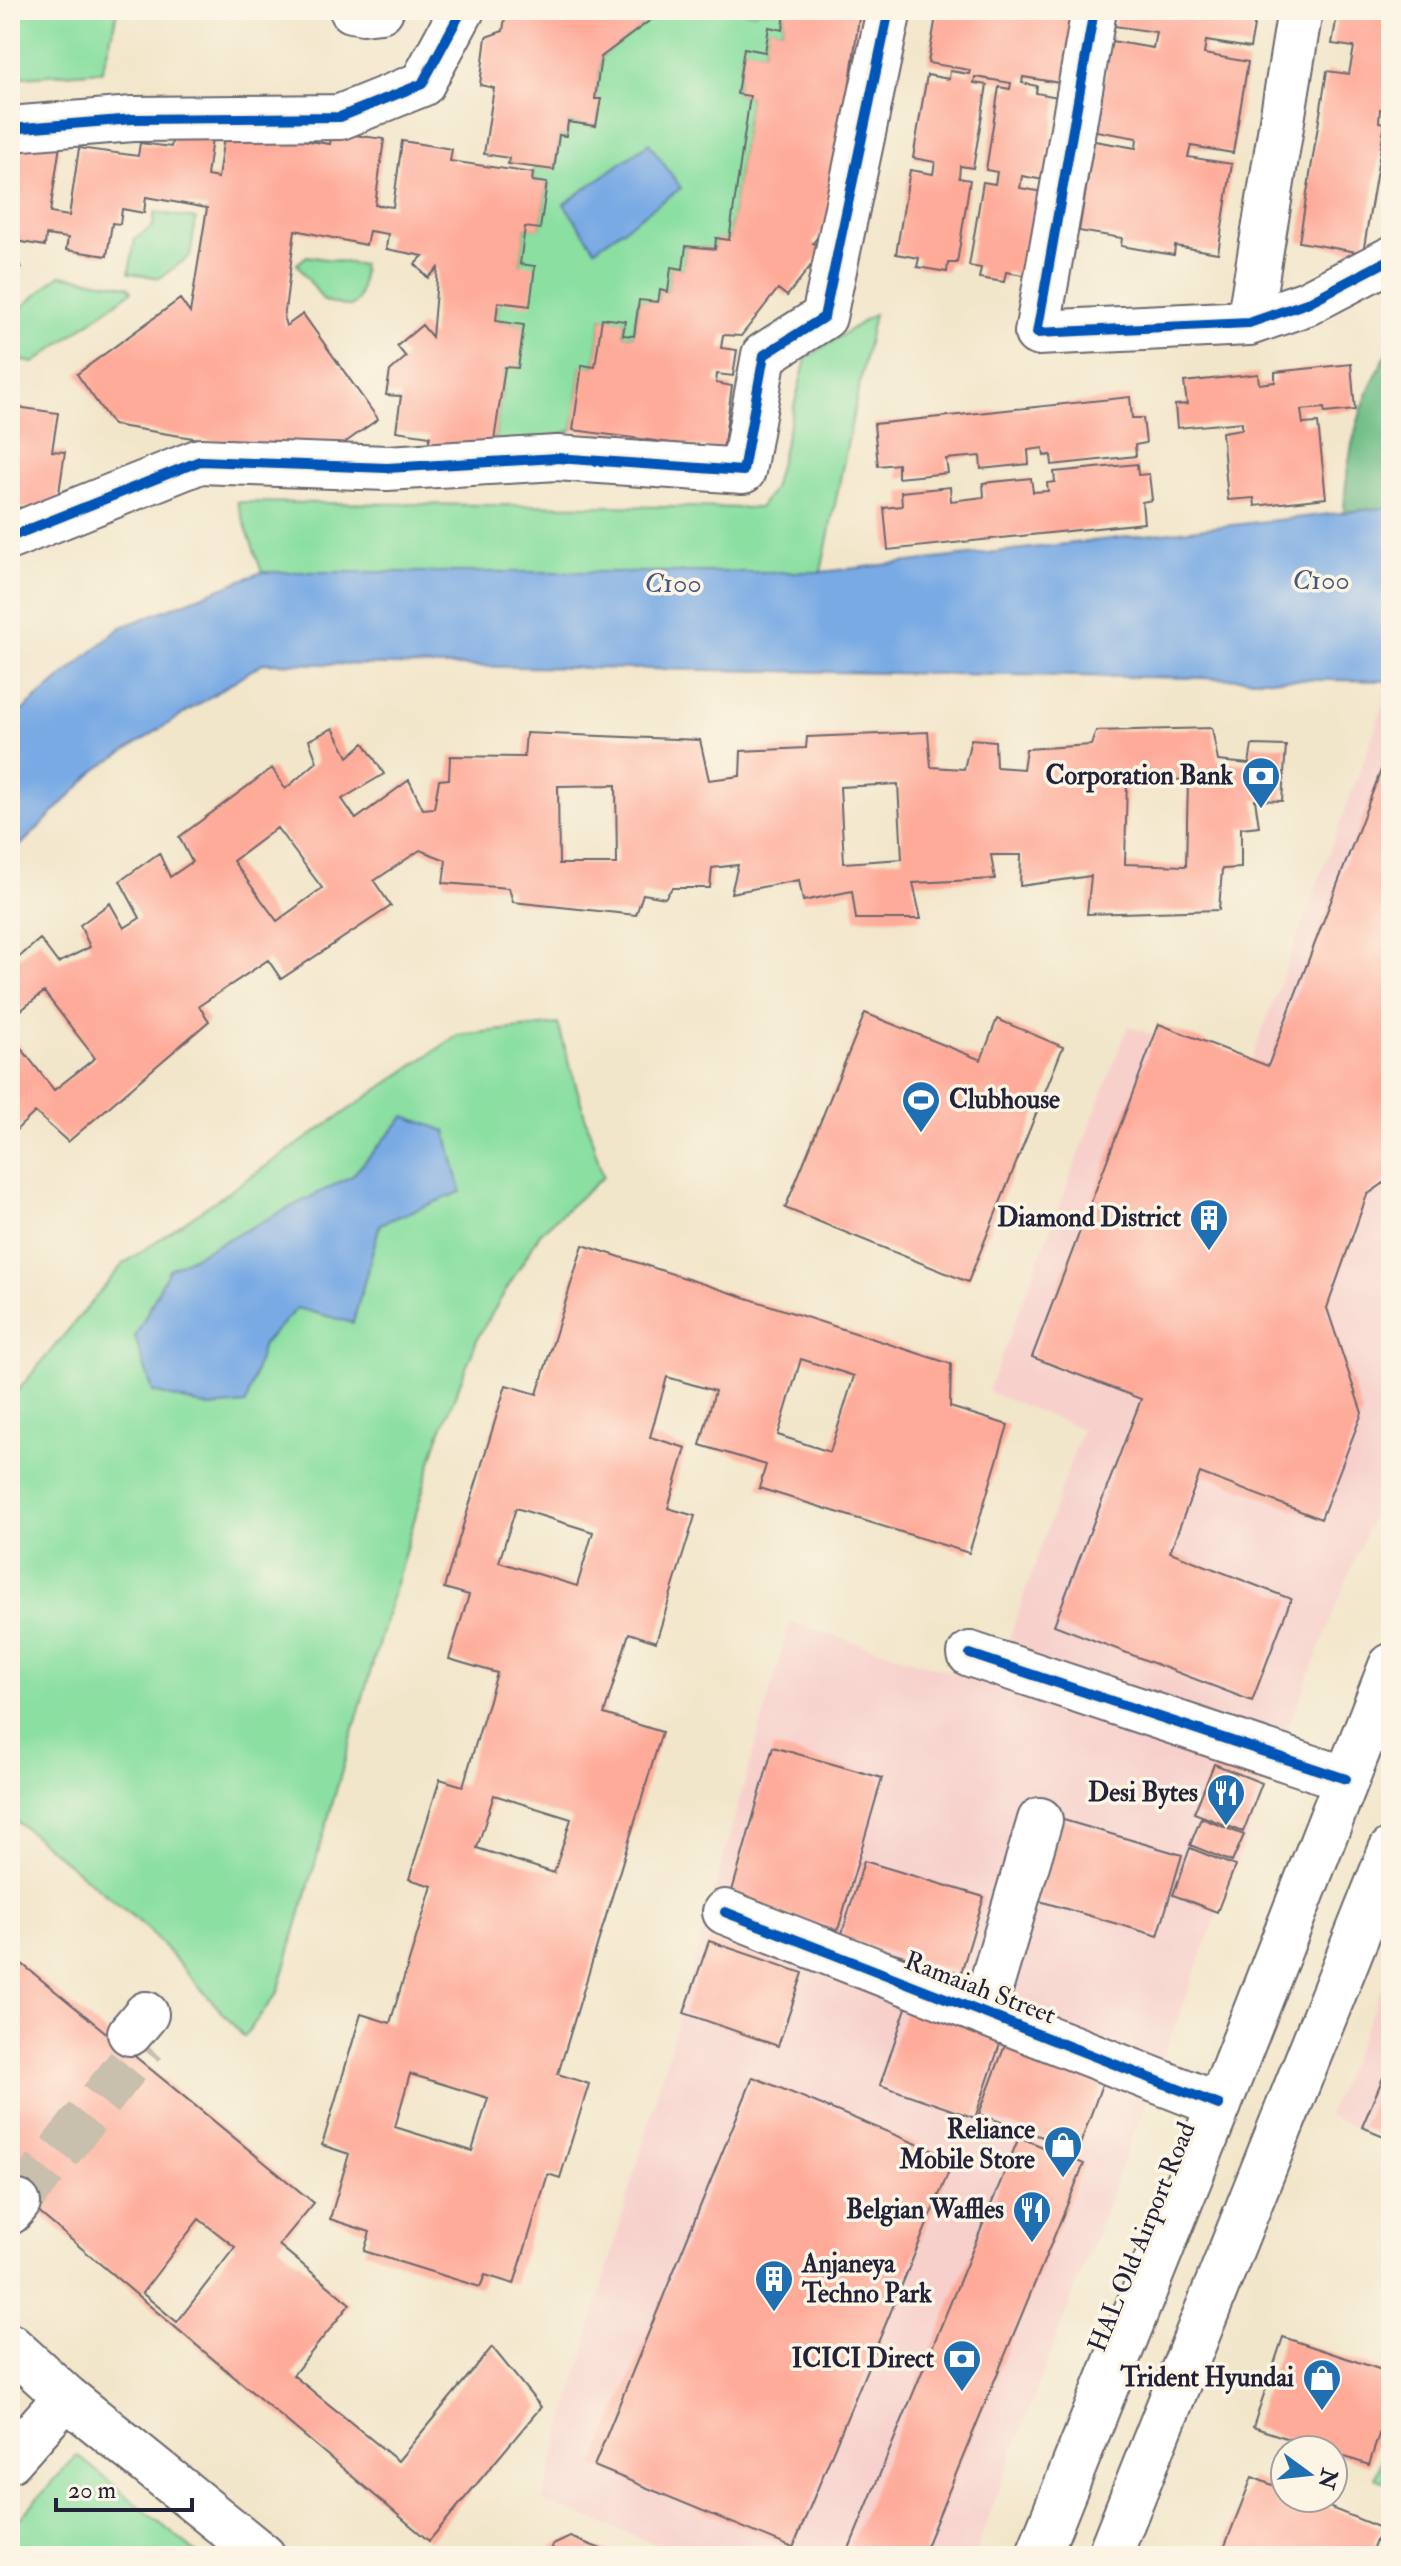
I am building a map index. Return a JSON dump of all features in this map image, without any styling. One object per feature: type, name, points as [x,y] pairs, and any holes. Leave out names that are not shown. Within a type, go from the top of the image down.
[{"type":"street","points":[[352,10],[381,10]]},
{"type":"street","points":[[10,129],[133,119],[340,117],[422,84],[462,10]]},
{"type":"street","points":[[10,537],[200,461],[387,468],[557,458],[743,471],[764,355],[824,317],[889,10]]},
{"type":"street","points":[[1094,10],[1037,333],[1249,323],[1307,303],[1391,259]]},
{"type":"street","points":[[1249,323],[1300,10]]},
{"type":"street","points":[[970,1654],[1346,1779]]},
{"type":"street","name":"HAL Old Airport Road","points":[[1038,2556],[1391,1666]]},
{"type":"street","points":[[983,2013],[1040,1820]]},
{"type":"street","points":[[1109,2556],[1391,1850]]},
{"type":"street","name":"Ramaiah Street","points":[[725,1912],[1219,2105]]},
{"type":"street","points":[[10,2346],[66,2397],[263,2556]]},
{"type":"street","points":[[10,2460],[66,2397]]},
{"type":"shaded area","points":[[1388,681],[1391,681],[1391,1468],[1268,1780],[974,2556],[685,2556],[542,2501],[790,1622],[993,1685],[1082,1429],[988,1392],[1128,1026],[1248,1069],[1379,719]]},
{"type":"shaded area","points":[[1384,1983],[1391,1987],[1391,2142],[1327,2116]]},
{"type":"green space","points":[[10,10],[118,10],[102,71],[10,78]]},
{"type":"green space","points":[[663,10],[756,13],[757,10],[785,10],[783,30],[769,28],[765,52],[744,49],[737,94],[750,96],[729,240],[716,239],[715,249],[686,246],[683,269],[671,268],[668,292],[660,290],[658,302],[639,300],[634,336],[623,335],[625,321],[602,318],[595,367],[582,366],[573,430],[492,454],[505,367],[524,325],[496,321],[498,302],[520,264],[525,227],[540,228],[547,184],[532,181],[534,167],[554,169],[559,135],[566,136],[568,122],[596,126],[600,100],[595,99],[601,57]]},
{"type":"green space","points":[[155,212],[196,219],[190,256],[160,278],[129,273],[135,239],[153,226]]},
{"type":"green space","points":[[307,256],[362,265],[361,288],[354,304],[347,306],[324,301],[297,264]]},
{"type":"green space","points":[[60,275],[128,286],[132,291],[34,363],[10,358],[10,306],[21,308]]},
{"type":"green space","points":[[874,314],[821,572],[262,572],[237,502],[759,508],[773,489],[806,359]]},
{"type":"green space","points":[[1391,346],[1391,507],[1344,512],[1348,468],[1357,426],[1371,386]]},
{"type":"green space","points":[[558,1024],[603,1177],[541,1232],[479,1335],[437,1441],[278,1992],[244,2037],[149,1930],[10,1816],[10,1400],[123,1264],[458,1035]]},
{"type":"green space","points":[[1391,2432],[1391,2484],[1375,2478]]},
{"type":"green space","points":[[77,2455],[200,2556],[10,2556],[10,2529]]},
{"type":"water","points":[[649,143],[681,188],[595,249],[564,204]]},
{"type":"water","name":"C100","points":[[1391,507],[1391,681],[263,663],[96,770],[10,856],[10,721],[121,627],[262,572],[821,572]]},
{"type":"water","points":[[405,1116],[446,1131],[461,1192],[380,1224],[353,1323],[297,1308],[263,1344],[246,1404],[209,1407],[153,1392],[135,1337],[169,1269],[352,1176]]},
{"type":"building","points":[[506,10],[664,10],[601,57],[595,99],[601,99],[596,126],[568,122],[566,136],[559,135],[554,170],[508,164],[509,158],[484,154],[494,88],[480,85],[486,37],[503,31]]},
{"type":"building","points":[[785,10],[860,10],[831,220],[813,243],[823,250],[787,296],[778,289],[741,336],[723,335],[721,348],[737,350],[733,376],[717,374],[716,383],[732,386],[723,450],[573,430],[582,365],[595,367],[602,318],[625,321],[623,335],[634,336],[639,300],[658,302],[660,290],[668,292],[671,267],[683,269],[686,246],[715,249],[716,238],[729,240],[750,96],[737,94],[744,48],[765,52],[769,27],[783,30]]},
{"type":"building","points":[[937,10],[1078,10],[1066,84],[1023,77],[1022,83],[1037,86],[1036,93],[1058,97],[1044,180],[1022,176],[1020,188],[1043,192],[1029,276],[1006,272],[1004,282],[979,278],[981,268],[969,266],[983,182],[995,184],[997,172],[986,170],[999,87],[1010,89],[1011,83],[975,77],[974,83],[987,85],[973,168],[960,166],[959,178],[970,180],[957,263],[948,263],[947,272],[917,267],[919,258],[896,254],[910,170],[933,174],[935,162],[913,158],[927,75],[949,79],[950,71],[969,74],[970,70],[928,63]]},
{"type":"building","points":[[1117,10],[1257,10],[1250,48],[1206,41],[1204,54],[1248,62],[1233,153],[1191,146],[1188,157],[1232,164],[1218,253],[1175,246],[1174,255],[1121,246],[1122,238],[1079,231],[1094,141],[1136,148],[1137,138],[1096,131],[1111,41],[1153,48],[1156,32],[1114,26]]},
{"type":"building","points":[[1338,10],[1391,10],[1391,111],[1380,109],[1379,122],[1385,123],[1363,253],[1299,242],[1327,71],[1349,74],[1354,47],[1332,44]]},
{"type":"building","points":[[225,129],[330,144],[332,132],[384,139],[375,205],[393,207],[402,141],[452,149],[450,161],[533,173],[532,181],[547,183],[540,229],[525,227],[520,264],[535,266],[530,306],[498,302],[496,321],[524,325],[518,368],[505,367],[492,454],[428,445],[430,436],[396,431],[401,396],[386,395],[390,371],[406,357],[397,346],[422,325],[432,337],[438,268],[428,278],[415,264],[423,256],[386,249],[388,234],[369,231],[366,245],[295,230],[284,319],[286,326],[303,314],[378,419],[322,459],[113,425],[77,374],[180,299],[190,313],[207,208],[146,197],[144,213],[122,209],[120,224],[112,223],[107,256],[66,250],[68,238],[46,235],[45,246],[10,240],[10,137],[60,145],[50,213],[69,216],[79,148],[138,156],[140,143],[171,147],[174,133],[212,138],[207,176],[218,178]]},
{"type":"building","points":[[10,250],[21,267],[10,275]]},
{"type":"building","points":[[1351,364],[1355,410],[1325,413],[1324,408],[1301,410],[1303,424],[1318,423],[1326,498],[1255,506],[1254,498],[1228,500],[1222,432],[1242,429],[1242,422],[1177,428],[1175,405],[1187,404],[1184,382],[1258,374],[1259,384],[1275,382],[1275,372]]},
{"type":"building","points":[[1130,397],[1132,418],[1143,418],[1146,443],[1135,445],[1136,456],[1052,465],[1051,455],[1044,456],[1043,448],[1028,450],[1029,464],[981,469],[980,456],[946,459],[948,473],[898,478],[898,464],[878,466],[874,424]]},
{"type":"building","points":[[10,406],[58,413],[52,451],[65,452],[56,513],[10,506]]},
{"type":"building","points":[[1137,464],[1138,475],[1149,474],[1152,500],[1142,502],[1144,523],[888,550],[884,508],[902,506],[901,492],[950,487],[951,501],[984,497],[983,483],[1031,478],[1033,492],[1048,491],[1047,483],[1055,482],[1054,472]]},
{"type":"building","points":[[333,728],[348,757],[364,743],[384,774],[342,799],[356,819],[409,780],[423,809],[434,808],[439,780],[449,779],[450,756],[524,757],[526,733],[700,740],[709,780],[740,776],[741,751],[806,748],[807,737],[928,732],[931,767],[964,769],[971,739],[995,741],[996,767],[1023,769],[1026,749],[1091,745],[1096,731],[1212,728],[1218,761],[1249,764],[1252,745],[1286,746],[1282,801],[1255,800],[1259,826],[1241,828],[1241,868],[1222,869],[1219,910],[1087,914],[1091,876],[1020,886],[1021,855],[991,855],[995,879],[913,883],[921,919],[856,919],[852,891],[803,901],[799,880],[731,893],[738,865],[712,868],[710,888],[672,888],[665,898],[643,894],[636,915],[513,902],[509,888],[443,883],[446,860],[420,850],[374,881],[391,906],[281,979],[268,960],[199,1006],[209,1021],[68,1142],[35,1112],[10,1136],[10,1034],[54,1090],[95,1058],[44,992],[10,1019],[10,965],[40,939],[58,963],[90,947],[80,925],[110,903],[124,928],[140,918],[120,881],[159,853],[170,877],[192,862],[179,837],[272,768],[285,789],[317,762],[309,740]],"holes":[[[1127,778],[1188,780],[1186,866],[1125,864]],[[898,784],[902,859],[844,863],[840,787]],[[616,785],[617,864],[559,864],[558,786]],[[277,828],[322,888],[277,921],[233,861]]]},
{"type":"building","name":"Diamond District","points":[[1391,744],[1391,1178],[1367,1195],[1327,1308],[1362,1413],[1321,1519],[1200,1473],[1170,1552],[1291,1599],[1252,1701],[1054,1625],[1141,1399],[1032,1357],[1159,1024],[1268,1066]]},
{"type":"building","name":"Clubhouse","points":[[865,1013],[981,1060],[997,1019],[1063,1047],[968,1282],[785,1208]]},
{"type":"building","points":[[583,1245],[951,1364],[950,1407],[1008,1425],[969,1553],[759,1488],[766,1465],[700,1445],[715,1391],[667,1377],[650,1437],[686,1448],[668,1508],[695,1516],[656,1642],[629,1633],[604,1714],[662,1732],[558,2074],[589,2084],[560,2178],[548,2174],[514,2284],[485,2275],[480,2287],[364,2251],[370,2232],[330,2219],[349,2154],[322,2145],[361,2014],[390,2023],[432,1886],[409,1879],[440,1779],[463,1786],[497,1673],[449,1659],[469,1595],[444,1588],[506,1385],[537,1394]],"holes":[[[801,1359],[854,1376],[830,1452],[778,1435]],[[516,1508],[593,1532],[577,1586],[499,1562]],[[494,1795],[571,1819],[554,1873],[477,1848]],[[410,2074],[488,2098],[472,2151],[395,2127]]]},
{"type":"building","points":[[773,1747],[882,1778],[838,1930],[730,1898]]},
{"type":"building","points":[[1214,1764],[1262,1783],[1243,1832],[1194,1813]]},
{"type":"building","points":[[1050,1816],[1182,1855],[1158,1936],[1026,1897]]},
{"type":"building","points":[[1201,1818],[1244,1835],[1232,1862],[1190,1845]]},
{"type":"building","points":[[1190,1848],[1235,1866],[1217,1912],[1173,1895]]},
{"type":"building","points":[[864,1861],[984,1897],[961,1973],[841,1937]]},
{"type":"building","points":[[709,1941],[803,1973],[778,2046],[684,2013]]},
{"type":"building","points":[[10,1954],[314,2203],[279,2245],[350,2304],[293,2375],[398,2461],[492,2347],[541,2407],[429,2541],[10,2188],[10,2059],[15,2052],[10,2047]],"holes":[[[199,2219],[235,2247],[177,2322],[142,2293]]]},
{"type":"building","points":[[907,2005],[1002,2038],[975,2118],[880,2085]]},
{"type":"building","points":[[1007,2040],[1105,2076],[1078,2150],[979,2114]]},
{"type":"building","points":[[1391,2059],[1391,2139],[1362,2127]]},
{"type":"building","name":"Anjaneya Techno Park","points":[[753,2077],[954,2159],[793,2548],[594,2466]]},
{"type":"building","points":[[1019,2137],[1084,2164],[922,2556],[846,2556]]},
{"type":"building","name":"Trident Hyundai","points":[[1283,2337],[1391,2373],[1391,2397],[1369,2465],[1349,2458],[1349,2434],[1274,2434],[1253,2427]]},
{"type":"building","points":[[1252,2477],[1269,2484],[1269,2514],[1346,2514],[1381,2528],[1370,2556],[1221,2556]]},
{"type":"building","points":[[570,2537],[619,2556],[549,2556],[553,2545]]},
{"type":"building","points":[[1391,2537],[1391,2556],[1383,2556]]},
{"type":"tunnel","points":[[18,2203],[145,2044]]},
{"type":"cycle path","points":[[10,129],[133,119],[340,117],[422,84],[462,10]]},
{"type":"cycle path","points":[[10,537],[200,461],[387,468],[557,458],[743,471],[764,355],[824,317],[889,10]]},
{"type":"cycle path","points":[[1094,10],[1037,333],[1249,323],[1307,303],[1391,259]]},
{"type":"cycle path","points":[[970,1654],[1346,1779]]},
{"type":"cycle path","points":[[725,1912],[1219,2105]]},
{"type":"place","name":"Corporation Bank","points":[[1261,810]]},
{"type":"place","name":"Clubhouse","points":[[921,1134]]},
{"type":"place","name":"Diamond District","points":[[1209,1252]]},
{"type":"place","name":"Desi Bytes","points":[[1226,1827]]},
{"type":"place","name":"Reliance Mobile Store","points":[[1063,2179]]},
{"type":"place","name":"Belgian Waffles","points":[[1032,2244]]},
{"type":"place","name":"Anjaneya Techno Park","points":[[774,2313]]},
{"type":"place","name":"ICICI Direct","points":[[962,2393]]},
{"type":"place","name":"Trident Hyundai","points":[[1322,2412]]}]
